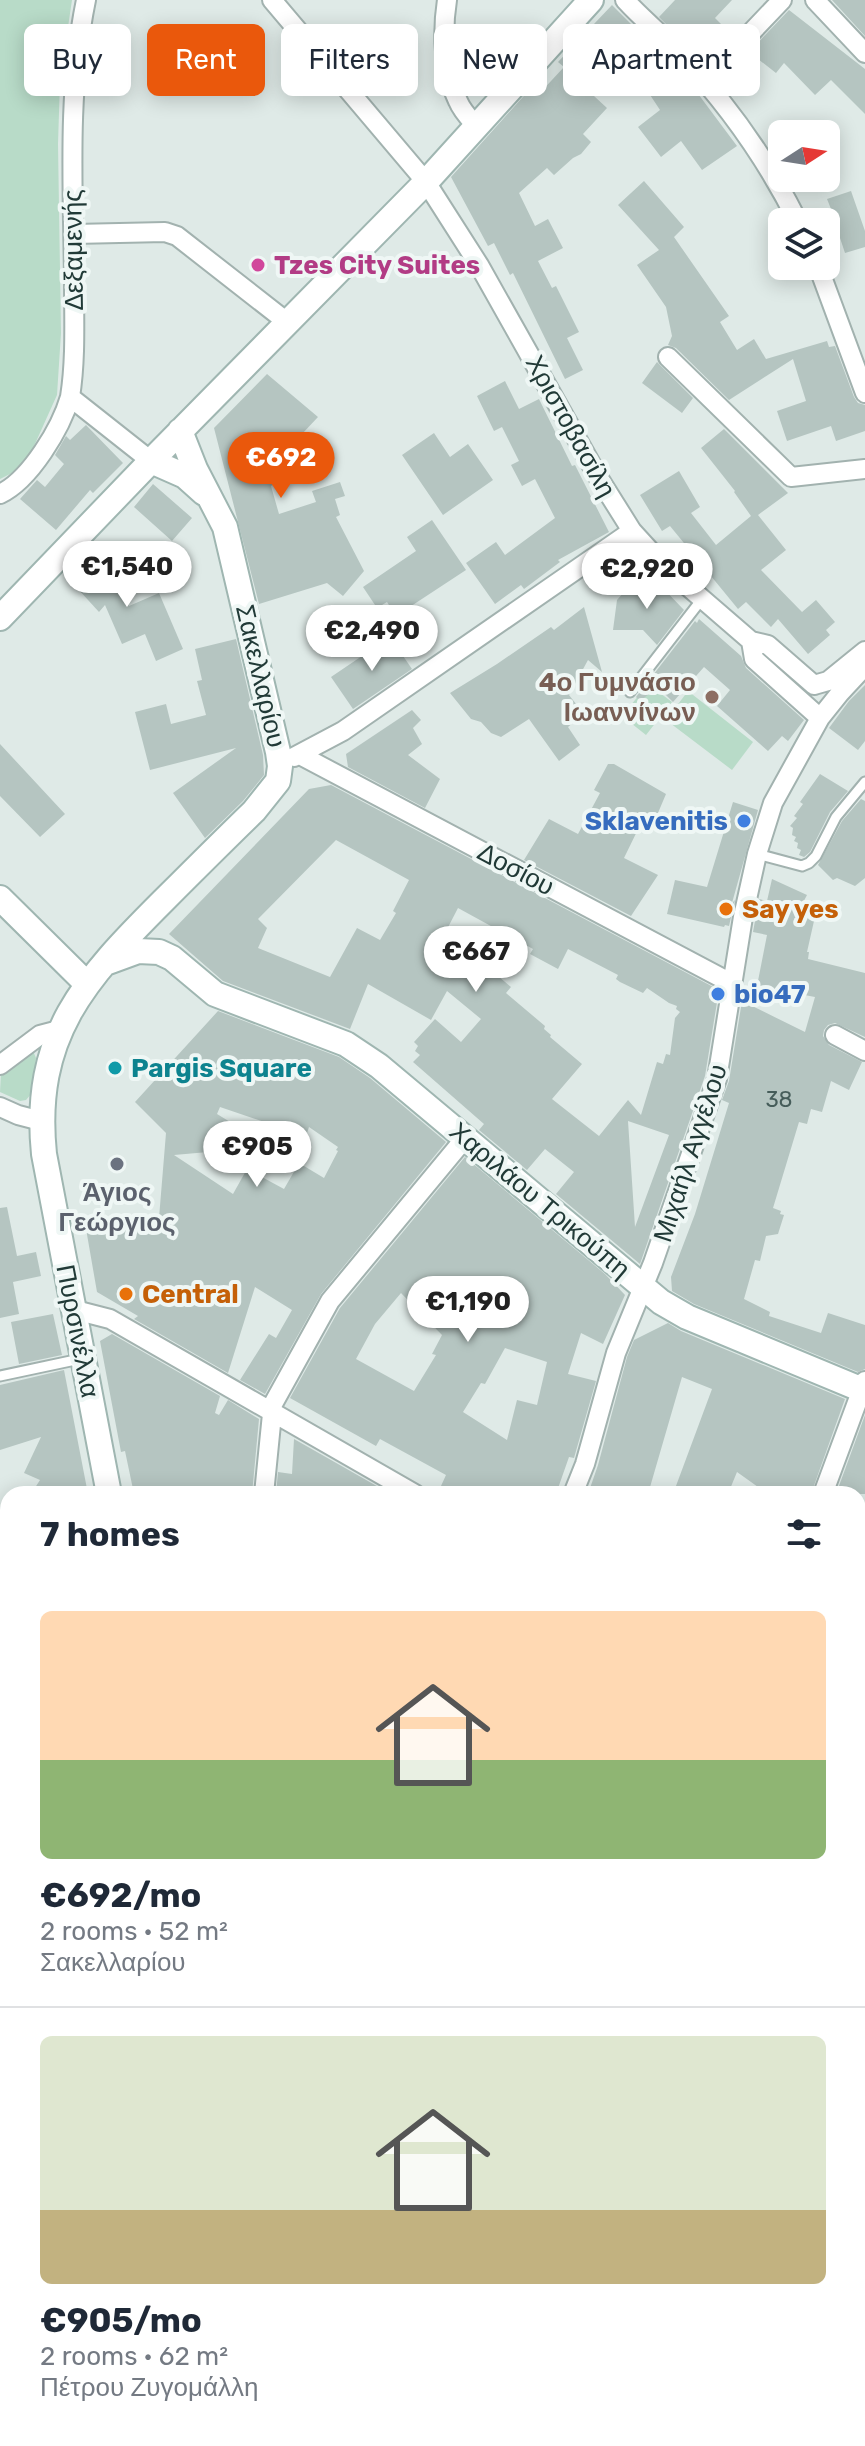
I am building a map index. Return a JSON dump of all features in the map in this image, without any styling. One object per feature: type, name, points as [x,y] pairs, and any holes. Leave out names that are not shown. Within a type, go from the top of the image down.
[{"type":"street","name":"Δεξαμενής","points":[[70,397],[74,341],[74,86],[86,0]]},
{"type":"street","name":"Χριστοβασίλη","points":[[272,0],[426,182],[479,265],[632,531],[652,554],[751,641],[768,645],[814,685]]},
{"type":"street","points":[[447,0],[444,34],[450,78],[458,101],[477,127]]},
{"type":"street","points":[[0,618],[426,182],[591,0]]},
{"type":"street","points":[[625,0],[650,24]]},
{"type":"street","points":[[759,24],[782,0]]},
{"type":"street","points":[[815,0],[865,53]]},
{"type":"street","points":[[715,96],[755,148],[791,208]]},
{"type":"street","points":[[74,234],[165,232],[177,236],[287,322]]},
{"type":"street","points":[[823,280],[865,393]]},
{"type":"street","points":[[668,357],[791,477],[865,469]]},
{"type":"street","points":[[0,494],[13,487],[28,471],[63,417],[70,397],[151,461]]},
{"type":"street","name":"Σακελλαρίου","points":[[59,1030],[94,975],[128,936],[269,794],[290,758],[225,527],[195,469],[180,431]]},
{"type":"street","name":"Σακελλαρίου","points":[[151,461],[189,479],[217,510]]},
{"type":"street","points":[[290,758],[343,731],[632,531]]},
{"type":"street","name":"Χριστοβασίλη","points":[[751,641],[754,659],[820,718]]},
{"type":"street","points":[[820,718],[814,685],[828,681],[865,651]]},
{"type":"street","name":"Μιχαήλ Αγγέλου","points":[[576,1486],[616,1353],[644,1289],[717,1079],[731,983],[757,854],[773,803],[820,718],[865,666]]},
{"type":"street","name":"Δοσίου","points":[[290,758],[731,983]]},
{"type":"street","points":[[0,898],[94,975]]},
{"type":"street","name":"Χαριλάου Τρικούπη","points":[[94,975],[138,951],[159,952],[172,958],[205,988],[223,997],[346,1044],[379,1066],[466,1137],[644,1289],[687,1317],[864,1387]]},
{"type":"street","points":[[0,1065],[40,1035],[59,1030]]},
{"type":"street","name":"Πυρσινέλλα","points":[[59,1030],[47,1068],[41,1121],[46,1170],[108,1486]]},
{"type":"street","points":[[835,1035],[865,1051]]},
{"type":"street","points":[[0,1107],[41,1121]]},
{"type":"street","points":[[265,1486],[271,1411],[280,1387],[330,1301],[466,1137]]},
{"type":"street","points":[[75,1310],[110,1319],[401,1486]]},
{"type":"street","points":[[826,1486],[864,1387]]},
{"type":"lane","points":[[630,692],[702,599]]},
{"type":"lane","points":[[757,854],[802,866],[809,863],[816,856],[836,817],[865,782]]},
{"type":"lane","points":[[0,1376],[84,1358]]},
{"type":"green space","points":[[0,0],[72,0],[68,24],[24,24],[24,96],[60,96],[61,333],[57,395],[30,455],[14,472],[0,479]]},
{"type":"green space","points":[[648,684],[672,702],[646,735],[622,716]]},
{"type":"green space","points":[[688,691],[753,742],[732,770],[666,720]]},
{"type":"green space","points":[[33,1051],[36,1058],[32,1093],[26,1100],[20,1101],[0,1092],[1,1073]]},
{"type":"building","points":[[675,0],[732,0],[715,18],[721,24],[666,24],[659,17]]},
{"type":"building","points":[[832,0],[865,0],[865,36]]},
{"type":"building","points":[[612,5],[631,24],[594,24]]},
{"type":"building","points":[[789,10],[865,69],[865,114],[831,80],[815,95],[784,63],[776,73],[760,61],[760,40]]},
{"type":"building","points":[[563,68],[563,96],[594,96],[607,108],[583,134],[591,142],[581,154],[554,175],[547,168],[519,193],[535,226],[548,219],[563,248],[538,261],[552,288],[556,286],[579,332],[567,338],[583,370],[565,379],[513,273],[510,275],[494,243],[488,246],[451,177],[524,96],[547,96],[547,85]]},
{"type":"building","points":[[651,96],[700,96],[737,146],[702,170],[681,141],[661,157],[638,127],[660,110]]},
{"type":"building","points":[[644,181],[684,227],[674,237],[729,316],[720,322],[737,350],[754,339],[766,359],[827,341],[829,347],[835,346],[854,397],[858,403],[865,405],[865,431],[836,441],[831,426],[787,441],[777,411],[806,401],[793,359],[729,400],[676,348],[668,345],[672,336],[666,307],[637,265],[659,250],[618,205]]},
{"type":"building","points":[[851,191],[865,231],[865,247],[845,253],[840,238],[840,208],[831,208],[827,199]]},
{"type":"building","points":[[657,362],[693,398],[682,413],[642,383]]},
{"type":"building","points":[[267,374],[318,417],[270,468],[274,484],[271,486],[279,514],[316,502],[312,491],[340,482],[345,496],[335,499],[340,515],[336,517],[364,571],[343,596],[327,583],[259,604],[214,428]]},
{"type":"building","points":[[505,381],[519,409],[539,399],[609,532],[558,560],[560,562],[524,589],[521,585],[495,604],[466,563],[496,542],[505,555],[555,518],[535,479],[522,486],[511,465],[519,461],[502,427],[494,431],[477,396]]},
{"type":"building","points":[[86,425],[123,463],[93,493],[90,490],[56,530],[20,499],[37,480],[45,487],[64,464],[55,455],[66,436],[70,440]]},
{"type":"building","points":[[724,429],[788,493],[758,515],[786,550],[761,570],[802,612],[816,600],[835,622],[826,630],[830,635],[808,654],[778,619],[771,627],[746,602],[738,609],[670,526],[662,531],[640,495],[679,471],[700,507],[691,513],[716,545],[751,516],[701,448]]},
{"type":"building","points":[[434,433],[450,457],[468,444],[493,480],[443,515],[402,455]]},
{"type":"building","points":[[153,484],[192,518],[172,541],[134,507]]},
{"type":"building","points":[[432,520],[466,570],[396,616],[387,602],[377,608],[363,587],[416,551],[407,537]]},
{"type":"building","points":[[94,551],[129,606],[159,593],[183,649],[156,661],[145,634],[122,644],[105,605],[99,612],[67,577]]},
{"type":"building","points":[[649,582],[650,587],[661,586],[684,610],[657,645],[643,630],[613,630],[617,600],[632,583]]},
{"type":"building","points":[[584,607],[602,672],[588,660],[569,695],[584,714],[568,727],[580,745],[559,761],[529,719],[501,737],[491,733],[481,722],[471,719],[450,693],[551,627],[554,630]]},
{"type":"building","points":[[699,619],[741,656],[746,668],[804,720],[788,741],[782,736],[768,751],[717,706],[730,690],[704,667],[673,702],[658,687],[640,701],[636,697]]},
{"type":"building","points":[[390,637],[412,669],[353,709],[331,677]]},
{"type":"building","points":[[236,639],[263,755],[264,775],[243,801],[205,838],[173,793],[236,748],[150,770],[135,712],[166,704],[171,724],[206,715],[197,681],[202,680],[195,649]]},
{"type":"building","points":[[865,685],[865,741],[858,750],[829,728]]},
{"type":"building","points":[[412,710],[421,720],[413,728],[422,744],[408,755],[440,779],[425,808],[348,767],[346,754]]},
{"type":"building","points":[[0,744],[65,814],[40,837],[0,796]]},
{"type":"building","points":[[608,764],[614,764],[666,794],[655,820],[645,815],[624,858],[658,875],[631,916],[524,860],[549,819],[578,834],[600,793],[594,790]]},
{"type":"building","points":[[820,774],[848,791],[830,812],[810,852],[804,857],[799,855],[801,850],[797,848],[798,843],[794,841],[796,837],[792,835],[793,828],[790,826],[803,804],[800,802]]},
{"type":"building","points":[[331,785],[719,990],[705,1076],[640,1264],[556,1194],[574,1172],[545,1149],[527,1170],[479,1130],[484,1124],[413,1062],[420,1055],[415,1051],[418,1046],[414,1042],[435,1019],[461,1042],[481,1019],[447,991],[431,1020],[368,984],[350,1029],[223,981],[169,934],[309,789]],"holes":[[[336,840],[409,880],[393,911],[396,913],[380,940],[357,928],[330,977],[258,948],[267,928],[258,919]],[[458,908],[533,949],[530,954],[558,969],[568,949],[618,975],[616,979],[620,982],[643,993],[647,988],[677,1006],[680,1012],[675,1018],[670,1055],[666,1054],[663,1064],[657,1062],[641,1115],[628,1100],[599,1136],[552,1099],[582,1064],[550,1037],[545,1026],[506,993],[511,987],[470,952],[443,937]],[[628,1121],[669,1135],[635,1227]]]},
{"type":"building","points":[[861,799],[865,801],[865,878],[855,886],[837,878],[833,880],[818,865],[842,821]]},
{"type":"building","points":[[733,802],[758,810],[732,903],[735,900],[729,926],[667,914],[675,880],[707,887]]},
{"type":"building","points":[[772,879],[807,895],[798,912],[814,921],[808,959],[865,973],[865,1037],[835,1023],[824,1030],[823,1036],[829,1045],[862,1062],[849,1090],[831,1081],[822,1112],[811,1109],[807,1124],[799,1122],[773,1208],[784,1215],[778,1234],[766,1236],[760,1261],[755,1260],[744,1299],[770,1312],[769,1316],[821,1333],[828,1313],[865,1325],[865,1369],[858,1372],[694,1304],[672,1291],[671,1277],[695,1214],[729,1103],[722,1100],[729,1081],[742,1001],[805,1032],[815,997],[757,986],[767,935],[753,932],[759,899],[767,901]]},
{"type":"building","points":[[218,1011],[339,1057],[370,1078],[446,1142],[321,1294],[265,1394],[240,1380],[269,1334],[276,1338],[292,1310],[255,1287],[228,1373],[134,1319],[138,1316],[97,1292],[85,1223],[159,1218],[166,1133],[135,1102]],"holes":[[[220,1107],[306,1136],[309,1127],[338,1147],[338,1151],[324,1178],[299,1163],[284,1189],[247,1169],[233,1194],[174,1155],[231,1150],[240,1128],[217,1114]]]},
{"type":"building","points":[[465,1157],[605,1274],[625,1295],[603,1344],[581,1333],[568,1374],[596,1381],[574,1458],[569,1457],[559,1486],[441,1486],[446,1475],[380,1439],[376,1446],[290,1398],[340,1308]],"holes":[[[401,1293],[442,1335],[432,1354],[436,1355],[414,1391],[356,1359],[375,1324]],[[505,1348],[547,1362],[537,1405],[517,1400],[507,1440],[463,1412],[481,1383],[485,1384]]]},
{"type":"building","points":[[7,1207],[17,1256],[36,1252],[41,1276],[13,1282],[19,1314],[0,1318],[0,1208]]},
{"type":"building","points":[[53,1314],[62,1355],[19,1364],[11,1322]]},
{"type":"building","points":[[668,1323],[845,1399],[814,1486],[757,1486],[737,1472],[731,1486],[676,1486],[712,1389],[682,1377],[650,1486],[591,1486],[634,1340]]},
{"type":"building","points":[[112,1334],[220,1396],[215,1413],[219,1415],[228,1400],[259,1419],[253,1486],[132,1486],[125,1451],[121,1452],[100,1341]]},
{"type":"building","points":[[64,1370],[86,1486],[36,1486],[40,1480],[24,1473],[41,1437],[0,1450],[0,1385]]},
{"type":"building","points":[[865,1415],[865,1486],[839,1486]]},
{"type":"building","points":[[294,1439],[377,1486],[277,1486],[278,1472],[292,1474]]},
{"type":"place","name":"Tzes City Suites","points":[[258,265]]},
{"type":"place","name":"4ο Γυμνάσιο Ιωαννίνων","points":[[712,697]]},
{"type":"place","name":"Sklavenitis","points":[[744,821]]},
{"type":"place","name":"Say yes","points":[[726,909]]},
{"type":"place","name":"bio47","points":[[718,994]]},
{"type":"place","name":"Pargis Square","points":[[115,1068]]},
{"type":"place","name":"Άγιος Γεώργιος","points":[[117,1164]]},
{"type":"place","name":"Central","points":[[126,1294]]}]
